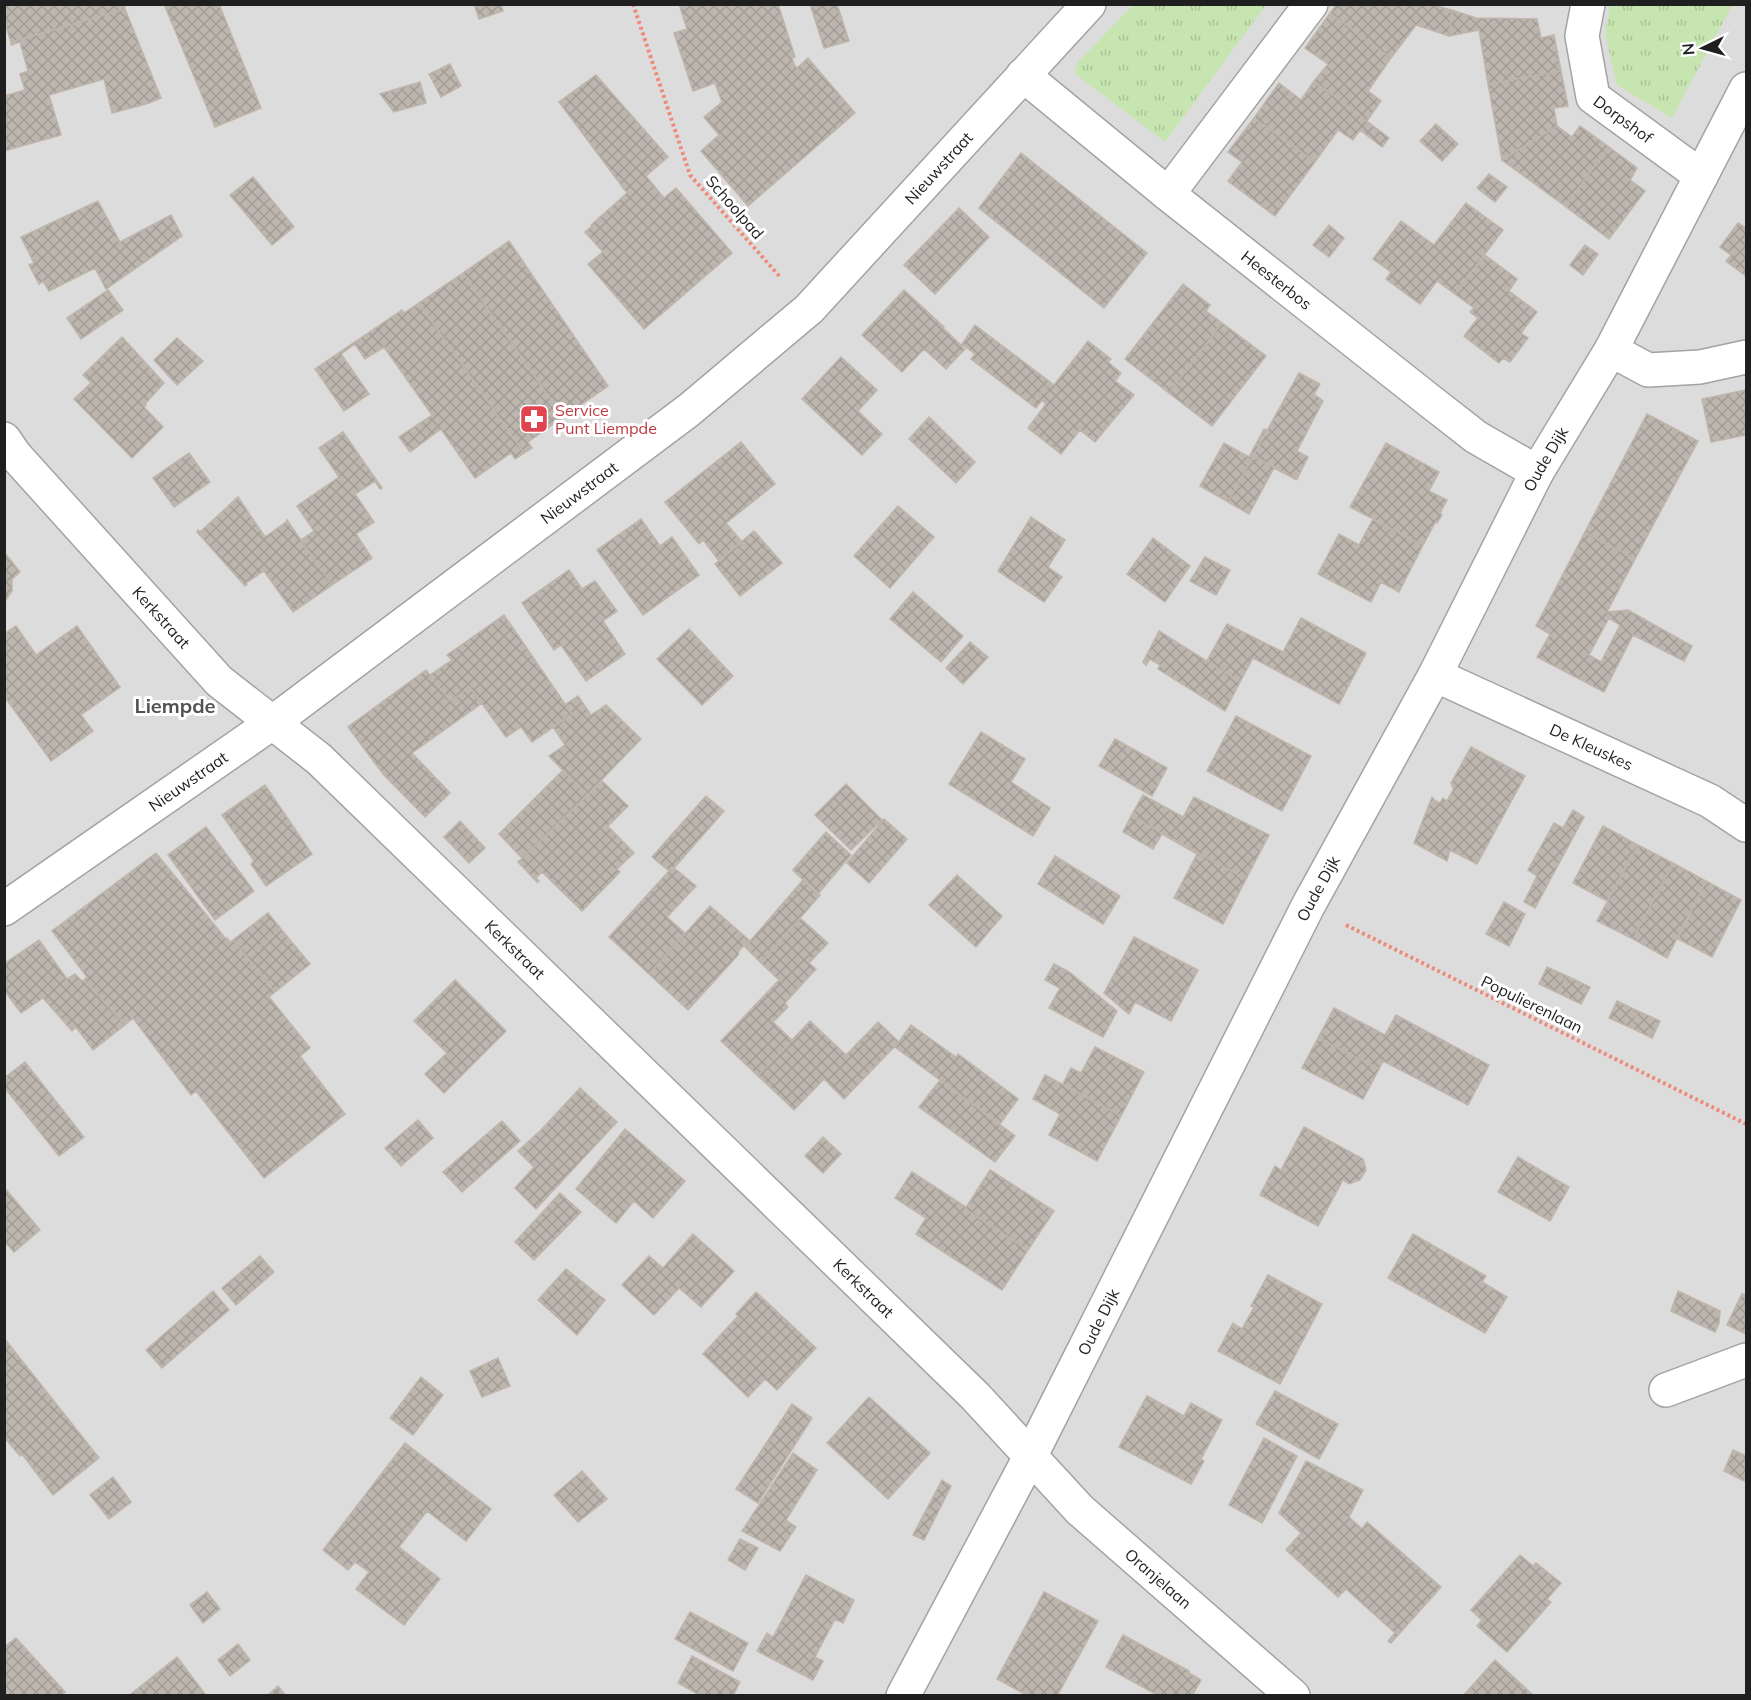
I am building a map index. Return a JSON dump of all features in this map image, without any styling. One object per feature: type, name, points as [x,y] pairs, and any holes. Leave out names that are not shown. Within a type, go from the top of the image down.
[{"type":"street","name":"Nieuwstraat","points":[[4,909],[272,723],[689,410],[809,309],[1089,4]]},
{"type":"street","points":[[1168,194],[1311,4]]},
{"type":"street","name":"Dorpshof","points":[[1588,4],[1582,36],[1593,98],[1701,176]]},
{"type":"street","name":"Heesterbos","points":[[1023,75],[1168,194],[1476,437],[1537,472]]},
{"type":"street","name":"Oude Dijk","points":[[903,1695],[1030,1457],[1308,906],[1435,675],[1537,472],[1611,350],[1746,89]]},
{"type":"street","points":[[1611,350],[1648,370],[1700,367],[1746,357]]},
{"type":"street","name":"Kerkstraat","points":[[4,439],[15,455],[219,681],[328,767],[975,1396],[1030,1457]]},
{"type":"street","name":"De Kleuskes","points":[[1435,675],[1710,801],[1746,825]]},
{"type":"street","points":[[1666,1390],[1746,1360]]},
{"type":"street","name":"Oranjelaan","points":[[1030,1457],[1080,1510],[1293,1695]]},
{"type":"path","name":"Schoolpad","points":[[633,4],[690,175],[809,309]]},
{"type":"path","name":"Populierenlaan","points":[[1308,906],[1746,1124]]},
{"type":"shaded area","points":[[5,5],[1746,5],[1746,1695],[5,1695]]},
{"type":"green space","points":[[1133,5],[1266,5],[1165,142],[1074,73],[1078,62]]},
{"type":"green space","points":[[1610,5],[1732,5],[1672,118],[1617,85],[1605,33]]},
{"type":"building","points":[[4,4],[124,4],[125,9],[11,42],[4,20]]},
{"type":"building","points":[[164,4],[219,4],[261,108],[215,127]]},
{"type":"building","points":[[474,4],[501,4],[503,11],[479,19]]},
{"type":"building","points":[[679,4],[757,4],[757,6],[778,4],[795,57],[792,58],[795,66],[797,68],[808,58],[855,113],[748,206],[701,151],[719,135],[704,117],[722,102],[715,83],[693,91],[674,33],[687,29]]},
{"type":"building","points":[[810,4],[837,4],[849,41],[824,48]]},
{"type":"building","points":[[1337,4],[1430,4],[1452,10],[1449,36],[1416,25],[1391,58],[1330,13]]},
{"type":"building","points":[[125,9],[161,98],[112,113],[104,79],[49,95],[61,135],[4,151],[4,96],[25,90],[20,74],[28,71],[20,42],[11,45],[11,42]]},
{"type":"building","points":[[1452,10],[1476,18],[1537,19],[1541,38],[1554,35],[1561,71],[1488,84],[1479,30],[1449,36]]},
{"type":"building","points":[[1330,13],[1391,58],[1368,91],[1381,101],[1367,121],[1314,81],[1328,64],[1305,48]]},
{"type":"building","points":[[450,64],[461,86],[441,97],[429,74]]},
{"type":"building","points":[[1561,71],[1568,106],[1554,108],[1557,126],[1502,160],[1488,84]]},
{"type":"building","points":[[596,75],[668,157],[646,176],[664,198],[676,188],[732,253],[644,329],[588,264],[603,252],[585,232],[627,193],[559,102]]},
{"type":"building","points":[[1314,81],[1389,138],[1382,147],[1360,130],[1353,140],[1338,130],[1315,162],[1254,118],[1279,83],[1301,100]]},
{"type":"building","points":[[420,82],[426,103],[394,112],[380,94]]},
{"type":"building","points":[[1254,118],[1315,162],[1275,216],[1228,181],[1242,162],[1228,152]]},
{"type":"building","points":[[1436,124],[1458,144],[1442,161],[1420,141]]},
{"type":"building","points":[[1557,126],[1572,137],[1580,126],[1609,147],[1565,206],[1502,160]]},
{"type":"building","points":[[1609,147],[1637,168],[1630,180],[1645,191],[1609,239],[1565,206]]},
{"type":"building","points":[[1021,153],[1147,253],[1104,308],[979,208]]},
{"type":"building","points":[[1489,174],[1507,187],[1495,202],[1477,188]]},
{"type":"building","points":[[253,177],[294,227],[272,245],[230,195]]},
{"type":"building","points":[[98,201],[120,242],[171,215],[182,236],[106,289],[95,268],[49,291],[43,281],[39,284],[29,265],[34,263],[21,237]]},
{"type":"building","points":[[1466,203],[1503,230],[1455,294],[1437,281],[1420,304],[1386,279],[1391,272],[1373,259],[1401,221],[1434,245]]},
{"type":"building","points":[[959,208],[989,237],[935,294],[904,265]]},
{"type":"building","points":[[1738,223],[1746,228],[1746,276],[1726,261],[1731,255],[1720,247]]},
{"type":"building","points":[[1329,225],[1344,238],[1329,257],[1313,245]]},
{"type":"building","points":[[509,241],[608,386],[563,417],[463,273]]},
{"type":"building","points":[[1585,245],[1598,254],[1583,275],[1570,265]]},
{"type":"building","points":[[1485,255],[1517,279],[1509,291],[1537,312],[1521,333],[1528,338],[1510,362],[1503,358],[1499,363],[1464,336],[1478,318],[1470,312],[1474,308],[1455,294]]},
{"type":"building","points":[[463,273],[563,417],[528,442],[532,448],[524,453],[419,303]]},
{"type":"building","points":[[1183,284],[1210,305],[1206,311],[1222,323],[1169,393],[1125,359]]},
{"type":"building","points":[[108,290],[123,310],[81,339],[67,318]]},
{"type":"building","points":[[904,290],[965,349],[946,369],[924,349],[902,372],[862,335]]},
{"type":"building","points":[[419,303],[524,453],[515,459],[511,453],[475,478],[441,429],[410,452],[399,437],[432,415],[384,347],[365,359],[355,344],[341,354],[369,394],[344,411],[315,369],[402,310],[404,313]]},
{"type":"building","points":[[1222,323],[1266,356],[1212,426],[1169,393]]},
{"type":"building","points":[[975,325],[1050,382],[1032,405],[971,359],[975,354],[962,344]]},
{"type":"building","points":[[122,337],[164,383],[144,407],[163,427],[132,458],[74,399],[91,383],[83,375]]},
{"type":"building","points":[[177,338],[203,361],[177,385],[154,360]]},
{"type":"building","points":[[1088,341],[1111,359],[1108,362],[1121,373],[1115,381],[1134,395],[1095,442],[1080,430],[1061,454],[1028,428],[1046,404],[1042,400],[1036,408],[1032,405],[1050,382],[1054,385]]},
{"type":"building","points":[[841,357],[877,390],[858,411],[882,434],[862,455],[802,399]]},
{"type":"building","points":[[1299,373],[1320,384],[1314,394],[1323,401],[1297,451],[1308,457],[1297,479],[1253,456]]},
{"type":"building","points":[[1746,390],[1746,435],[1711,442],[1702,399]]},
{"type":"building","points":[[1647,414],[1698,441],[1635,559],[1585,532]]},
{"type":"building","points":[[929,417],[975,462],[956,483],[909,439]]},
{"type":"building","points":[[1264,429],[1267,430],[1228,502],[1200,486],[1224,443],[1249,457]]},
{"type":"building","points":[[343,432],[382,488],[380,489],[375,481],[355,494],[374,522],[356,534],[372,558],[332,585],[301,540],[314,531],[297,506],[339,477],[319,448]]},
{"type":"building","points":[[741,442],[775,484],[726,523],[742,542],[719,561],[703,540],[699,544],[665,502]]},
{"type":"building","points":[[1386,443],[1439,472],[1429,491],[1447,500],[1440,513],[1442,515],[1437,523],[1436,521],[1423,545],[1350,507]]},
{"type":"building","points":[[189,453],[210,482],[174,507],[153,478]]},
{"type":"building","points":[[1253,456],[1297,480],[1274,468],[1249,514],[1228,502]]},
{"type":"building","points":[[238,497],[265,537],[287,520],[332,585],[293,612],[264,571],[245,586],[197,532],[198,530],[200,532]]},
{"type":"building","points":[[898,506],[934,537],[890,588],[854,556]]},
{"type":"building","points":[[1031,517],[1065,540],[1048,567],[1062,577],[1044,602],[998,571]]},
{"type":"building","points":[[641,519],[660,546],[672,537],[699,575],[643,615],[597,550]]},
{"type":"building","points":[[1373,519],[1423,545],[1399,592],[1381,582],[1371,602],[1318,574],[1339,534],[1359,545]]},
{"type":"building","points":[[754,531],[782,563],[740,596],[715,564]]},
{"type":"building","points":[[1585,532],[1635,559],[1607,612],[1628,610],[1692,646],[1684,661],[1633,635],[1604,692],[1537,657],[1550,634],[1536,626]],"holes":[[[1609,618],[1620,625],[1601,662],[1589,655]]]},
{"type":"building","points":[[1153,538],[1190,566],[1165,602],[1127,574]]},
{"type":"building","points":[[4,552],[20,572],[12,579],[12,591],[4,603]]},
{"type":"building","points":[[1205,557],[1230,570],[1216,595],[1190,581]]},
{"type":"building","points":[[569,570],[582,589],[595,581],[617,611],[603,621],[625,654],[586,681],[561,645],[554,650],[522,603]]},
{"type":"building","points":[[913,592],[963,636],[941,662],[890,619]]},
{"type":"building","points":[[504,615],[572,714],[532,742],[521,727],[506,737],[470,687],[450,701],[430,675],[452,660],[447,655]]},
{"type":"building","points":[[1301,618],[1366,653],[1339,704],[1253,658],[1240,682],[1207,661],[1227,624],[1283,652]]},
{"type":"building","points":[[16,626],[36,655],[77,626],[120,687],[81,715],[93,731],[51,761],[4,696],[4,634]]},
{"type":"building","points":[[689,629],[733,676],[702,705],[657,659]]},
{"type":"building","points":[[1159,631],[1240,682],[1225,711],[1158,669],[1160,665],[1150,659],[1146,665],[1143,662]]},
{"type":"building","points":[[970,642],[988,657],[963,684],[946,668]]},
{"type":"building","points":[[426,670],[450,701],[470,687],[482,703],[412,753],[450,793],[425,817],[383,774],[348,727]]},
{"type":"building","points":[[578,696],[591,715],[606,705],[641,739],[587,795],[549,756],[565,745],[553,727],[572,714],[566,704]]},
{"type":"building","points":[[1236,716],[1311,756],[1282,811],[1207,771]]},
{"type":"building","points":[[981,732],[1025,759],[1011,782],[1050,808],[1033,836],[949,784]]},
{"type":"building","points":[[1115,739],[1167,768],[1152,796],[1099,766]]},
{"type":"building","points":[[1471,747],[1525,776],[1477,864],[1450,850],[1447,861],[1414,843],[1432,797],[1440,803],[1443,798],[1447,801],[1454,788],[1451,783]]},
{"type":"building","points":[[563,770],[587,795],[522,858],[499,834]]},
{"type":"building","points":[[602,781],[628,806],[608,826],[634,853],[617,869],[620,872],[582,911],[542,872],[536,878],[539,881],[537,882],[518,862]]},
{"type":"building","points":[[846,784],[882,820],[851,850],[815,815]]},
{"type":"building","points":[[265,785],[312,854],[266,886],[251,864],[254,861],[222,815]]},
{"type":"building","points":[[1143,795],[1183,817],[1194,797],[1269,835],[1246,879],[1131,816]]},
{"type":"building","points":[[706,796],[724,811],[674,868],[696,886],[667,917],[685,933],[649,974],[609,937],[669,871],[652,857]]},
{"type":"building","points":[[1573,810],[1584,817],[1535,908],[1524,902],[1537,876],[1528,870],[1554,823],[1563,828]]},
{"type":"building","points":[[1131,816],[1246,879],[1223,924],[1174,898],[1197,854],[1162,834],[1153,849],[1123,832]]},
{"type":"building","points":[[884,819],[907,839],[869,883],[847,863]]},
{"type":"building","points":[[460,821],[485,848],[469,863],[444,837]]},
{"type":"building","points":[[1603,826],[1638,845],[1607,901],[1573,883]]},
{"type":"building","points":[[206,827],[254,891],[215,920],[168,855]]},
{"type":"building","points":[[826,832],[851,855],[818,894],[793,870]]},
{"type":"building","points":[[1638,845],[1673,863],[1633,939],[1597,921]]},
{"type":"building","points":[[156,853],[226,939],[230,942],[233,940],[275,992],[269,997],[310,1048],[300,1056],[345,1114],[264,1178],[196,1091],[191,1095],[133,1018],[125,1025],[84,980],[87,977],[52,931]]},
{"type":"building","points":[[1055,856],[1120,896],[1103,924],[1038,884]]},
{"type":"building","points":[[1673,863],[1706,881],[1667,958],[1633,939]]},
{"type":"building","points":[[793,870],[820,895],[761,963],[745,947],[803,880]]},
{"type":"building","points":[[957,875],[1002,916],[976,947],[929,905]]},
{"type":"building","points":[[1706,881],[1741,900],[1712,957],[1678,939]]},
{"type":"building","points":[[1504,902],[1525,914],[1509,946],[1486,934]]},
{"type":"building","points":[[710,906],[749,940],[688,1010],[649,974]]},
{"type":"building","points":[[268,913],[281,929],[247,957],[233,940]]},
{"type":"building","points":[[800,918],[828,943],[809,963],[816,969],[785,1003],[788,1007],[773,1022],[792,1040],[758,1076],[721,1041],[779,980],[761,963]]},
{"type":"building","points":[[281,929],[310,964],[275,992],[247,957]]},
{"type":"building","points":[[1134,937],[1198,970],[1171,1021],[1135,1002],[1129,1014],[1104,993]]},
{"type":"building","points":[[39,940],[67,979],[75,974],[82,981],[84,980],[125,1025],[93,1050],[76,1027],[72,1031],[43,998],[21,1013],[4,990],[4,964]]},
{"type":"building","points":[[1054,964],[1069,972],[1117,1011],[1103,1037],[1049,1008],[1060,988],[1045,980]]},
{"type":"building","points":[[1547,967],[1567,976],[1558,993],[1539,984]]},
{"type":"building","points":[[1567,976],[1590,987],[1581,1004],[1558,993]]},
{"type":"building","points":[[455,980],[506,1031],[444,1093],[425,1074],[447,1053],[414,1021]]},
{"type":"building","points":[[1617,1001],[1638,1011],[1631,1028],[1609,1018]]},
{"type":"building","points":[[1334,1008],[1385,1035],[1396,1015],[1489,1065],[1468,1105],[1383,1061],[1379,1069],[1318,1038]]},
{"type":"building","points":[[1638,1011],[1660,1021],[1652,1038],[1631,1028]]},
{"type":"building","points":[[810,1021],[846,1055],[878,1022],[899,1042],[844,1099],[824,1079],[794,1110],[758,1076]]},
{"type":"building","points":[[911,1025],[956,1057],[958,1054],[1018,1099],[1000,1124],[895,1047]]},
{"type":"building","points":[[1318,1038],[1379,1069],[1363,1099],[1302,1068]]},
{"type":"building","points":[[1095,1047],[1144,1072],[1121,1116],[1063,1084],[1071,1068],[1081,1073]]},
{"type":"building","points":[[25,1062],[84,1137],[59,1156],[4,1087],[4,1078]]},
{"type":"building","points":[[1045,1075],[1121,1116],[1097,1161],[1049,1135],[1060,1114],[1033,1099]]},
{"type":"building","points":[[940,1080],[1015,1136],[995,1162],[919,1107]]},
{"type":"building","points":[[580,1088],[617,1122],[536,1209],[515,1188],[534,1167],[518,1151]]},
{"type":"building","points":[[418,1120],[433,1138],[401,1166],[385,1148]]},
{"type":"building","points":[[502,1121],[520,1141],[462,1192],[443,1172]]},
{"type":"building","points":[[1304,1127],[1363,1159],[1366,1170],[1360,1180],[1349,1184],[1343,1180],[1318,1226],[1260,1195],[1275,1166],[1281,1170]]},
{"type":"building","points":[[625,1129],[685,1181],[653,1218],[634,1201],[616,1223],[576,1189]]},
{"type":"building","points":[[823,1137],[841,1154],[823,1173],[805,1156]]},
{"type":"building","points":[[1518,1157],[1569,1187],[1550,1221],[1498,1192]]},
{"type":"building","points":[[990,1170],[1054,1211],[1028,1250],[965,1209]]},
{"type":"building","points":[[912,1172],[1028,1250],[1002,1290],[916,1234],[926,1218],[895,1198]]},
{"type":"building","points":[[4,1187],[40,1230],[14,1252],[4,1241]]},
{"type":"building","points":[[560,1193],[581,1212],[534,1260],[515,1242]]},
{"type":"building","points":[[693,1234],[734,1271],[701,1307],[679,1288],[654,1315],[622,1285],[649,1256],[663,1268]]},
{"type":"building","points":[[1413,1234],[1486,1276],[1482,1282],[1507,1297],[1485,1333],[1388,1278]]},
{"type":"building","points":[[260,1256],[274,1272],[236,1305],[222,1288]]},
{"type":"building","points":[[566,1269],[605,1300],[577,1335],[538,1300]]},
{"type":"building","points":[[1268,1275],[1322,1304],[1280,1384],[1218,1351],[1233,1323],[1242,1329],[1254,1307],[1251,1306]]},
{"type":"building","points":[[213,1291],[229,1310],[162,1368],[146,1350]]},
{"type":"building","points":[[1678,1291],[1720,1311],[1719,1323],[1715,1332],[1671,1311]]},
{"type":"building","points":[[756,1292],[816,1348],[777,1390],[765,1379],[748,1397],[703,1354],[738,1316],[736,1314]]},
{"type":"building","points":[[1742,1294],[1746,1295],[1746,1334],[1727,1325]]},
{"type":"building","points":[[4,1338],[99,1458],[53,1495],[22,1454],[20,1456],[4,1437]]},
{"type":"building","points":[[498,1358],[510,1386],[482,1397],[470,1371]]},
{"type":"building","points":[[421,1377],[443,1395],[413,1435],[390,1418]]},
{"type":"building","points":[[1275,1391],[1338,1424],[1319,1459],[1256,1424]]},
{"type":"building","points":[[1147,1396],[1184,1416],[1191,1403],[1222,1420],[1201,1459],[1204,1461],[1191,1484],[1119,1447]]},
{"type":"building","points":[[869,1397],[930,1453],[888,1499],[827,1443]]},
{"type":"building","points":[[792,1404],[812,1418],[758,1503],[736,1489]]},
{"type":"building","points":[[1264,1438],[1297,1456],[1262,1523],[1229,1505]]},
{"type":"building","points":[[405,1443],[491,1509],[466,1541],[427,1511],[399,1547],[440,1579],[404,1625],[356,1589],[369,1572],[355,1562],[348,1570],[323,1550]]},
{"type":"building","points":[[1733,1450],[1746,1456],[1744,1481],[1724,1471]]},
{"type":"building","points":[[793,1453],[817,1470],[786,1520],[796,1527],[780,1551],[742,1531]]},
{"type":"building","points":[[1306,1461],[1363,1490],[1349,1517],[1362,1529],[1367,1522],[1441,1587],[1391,1643],[1388,1641],[1395,1633],[1346,1589],[1338,1597],[1286,1550],[1301,1533],[1279,1513]]},
{"type":"building","points":[[582,1471],[607,1499],[578,1522],[554,1495]]},
{"type":"building","points":[[113,1477],[131,1502],[109,1519],[90,1495]]},
{"type":"building","points":[[942,1480],[951,1486],[924,1540],[913,1535]]},
{"type":"building","points":[[740,1539],[758,1548],[745,1570],[728,1560]]},
{"type":"building","points":[[1520,1555],[1533,1566],[1536,1563],[1561,1583],[1547,1599],[1551,1602],[1507,1652],[1477,1626],[1482,1620],[1471,1610]]},
{"type":"building","points":[[806,1575],[854,1600],[843,1623],[835,1619],[815,1657],[823,1661],[813,1680],[757,1651],[767,1633],[773,1637]]},
{"type":"building","points":[[207,1592],[220,1609],[203,1623],[190,1605]]},
{"type":"building","points":[[1044,1592],[1098,1621],[1057,1696],[1028,1696],[997,1679]]},
{"type":"building","points":[[690,1612],[748,1643],[733,1671],[675,1639]]},
{"type":"building","points":[[1123,1635],[1201,1680],[1192,1696],[1159,1696],[1106,1667]]},
{"type":"building","points":[[16,1638],[65,1692],[61,1696],[4,1696],[4,1647]]},
{"type":"building","points":[[238,1644],[250,1660],[230,1676],[218,1660]]},
{"type":"building","points":[[692,1656],[740,1682],[733,1696],[701,1696],[678,1683]]},
{"type":"building","points":[[177,1657],[205,1694],[203,1696],[132,1696],[131,1694]]},
{"type":"building","points":[[1495,1660],[1534,1696],[1463,1696]]},
{"type":"building","points":[[278,1686],[286,1696],[267,1696]]},
{"type":"place","name":"Service Punt Liempde","points":[[534,419]]},
{"type":"district","name":"Liempde","points":[[175,705]]}]
